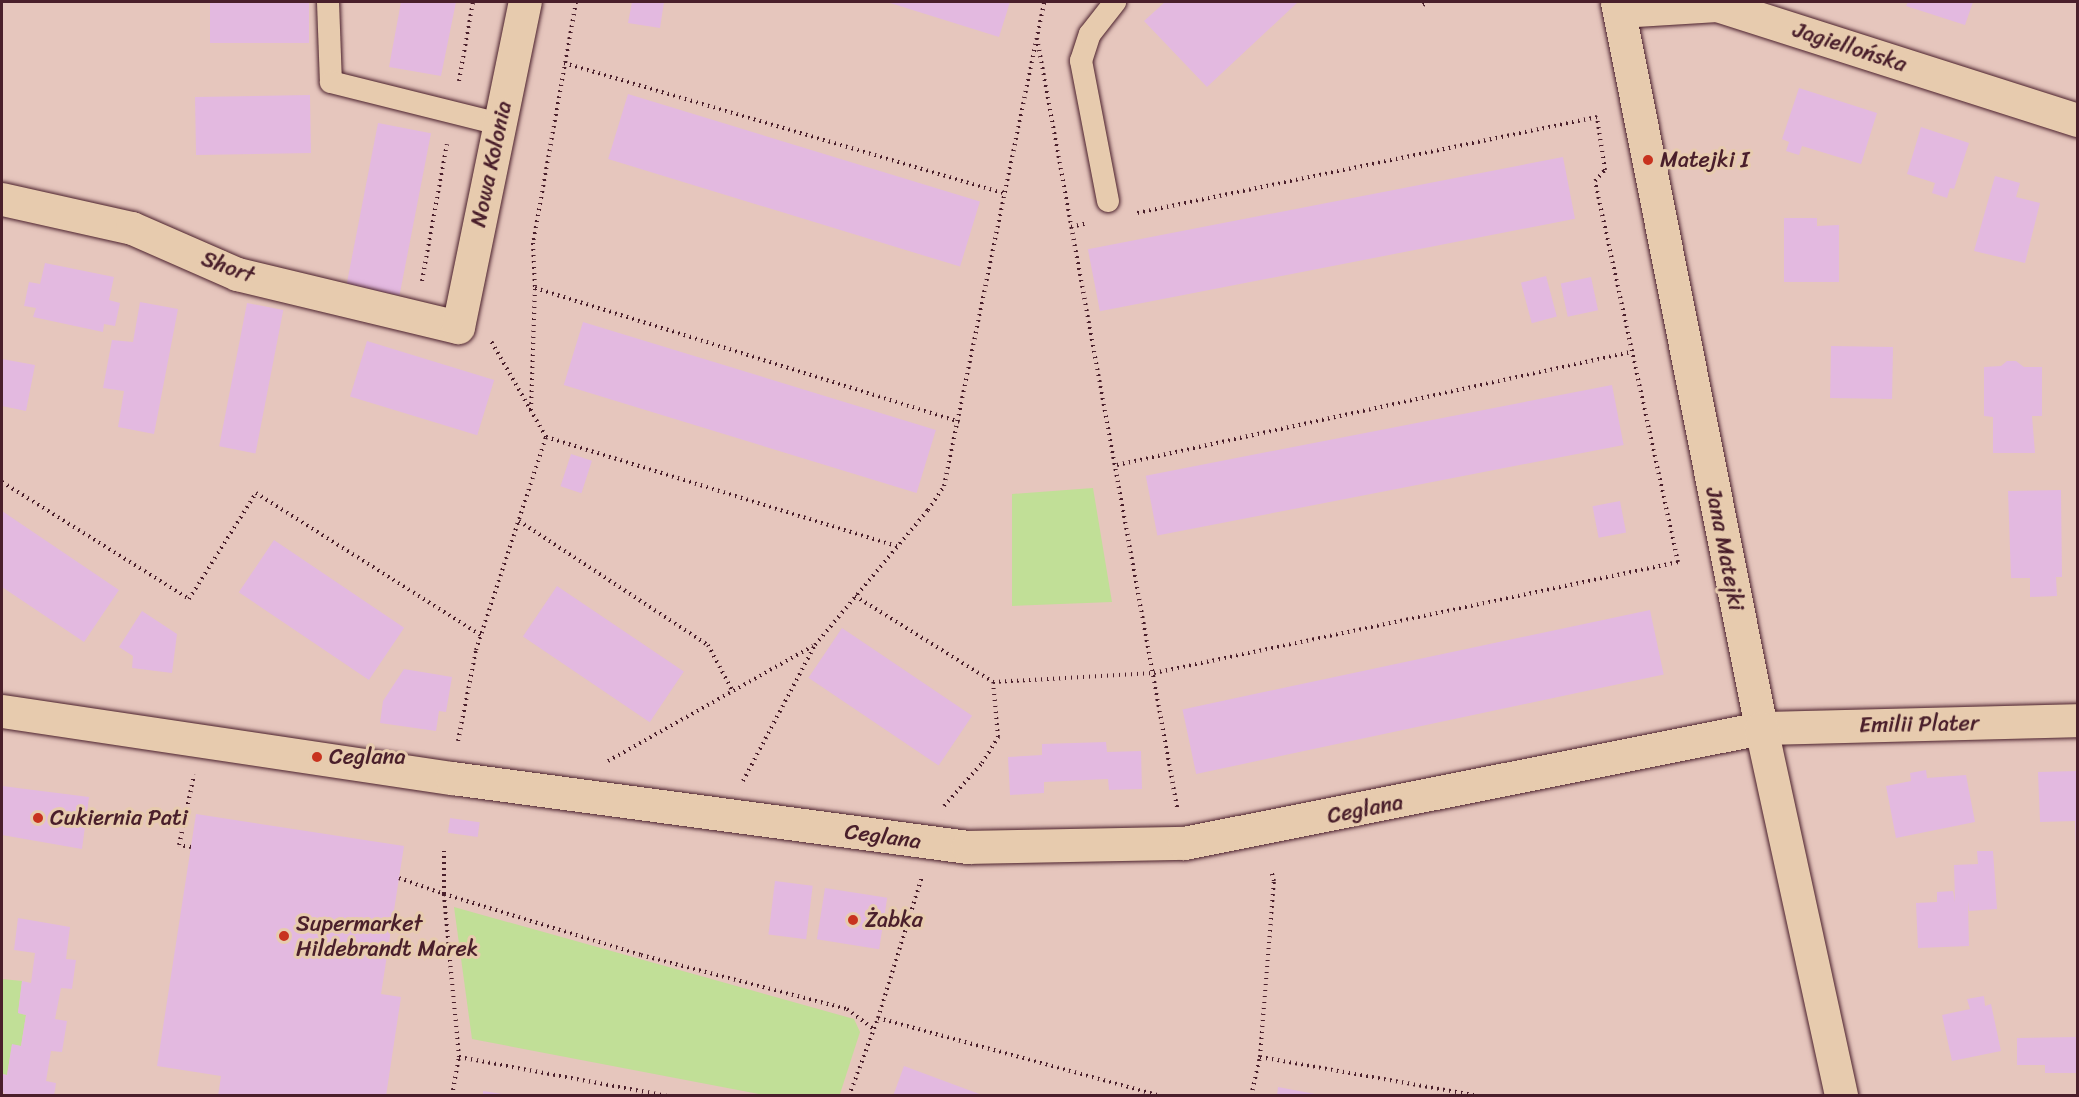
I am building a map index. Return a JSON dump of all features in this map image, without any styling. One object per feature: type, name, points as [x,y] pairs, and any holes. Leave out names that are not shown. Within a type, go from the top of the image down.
[{"type":"street","name":"Nowa Kolonia","points":[[458,327],[525,2]]},
{"type":"street","name":"Jagiellońska","points":[[1618,6],[1717,5],[2078,120]]},
{"type":"street","name":"Jana Matejki","points":[[1618,6],[1761,728],[1841,1095]]},
{"type":"street","name":"Short","points":[[2,199],[132,228],[237,274],[458,327]]},
{"type":"street","name":"Ceglana","points":[[2,711],[452,778],[968,847],[1184,843],[1761,728]]},
{"type":"street","name":"Emilii Plater","points":[[1761,728],[2078,720]]},
{"type":"lane","points":[[328,2],[331,82],[499,124]]},
{"type":"lane","points":[[1108,201],[1081,61],[1090,34],[1115,2]]},
{"type":"path","points":[[415,316],[473,2]]},
{"type":"path","points":[[531,411],[535,288],[533,243],[576,2]]},
{"type":"path","points":[[743,782],[815,645],[939,495],[959,422],[1044,2]]},
{"type":"path","points":[[1036,35],[1118,465],[1184,843]]},
{"type":"path","points":[[564,63],[1005,194]]},
{"type":"path","points":[[855,596],[993,682],[1154,673],[1678,562],[1595,181],[1605,170],[1597,117],[1130,215]]},
{"type":"path","points":[[1071,227],[1094,222]]},
{"type":"path","points":[[535,288],[959,422]]},
{"type":"path","points":[[458,327],[488,336],[546,437],[897,546]]},
{"type":"path","points":[[1118,465],[1631,352]]},
{"type":"path","points":[[452,778],[467,686],[481,635],[546,437]]},
{"type":"path","points":[[2,482],[189,599],[256,493],[481,635]]},
{"type":"path","points":[[519,521],[708,645],[732,690]]},
{"type":"path","points":[[599,767],[815,645]]},
{"type":"path","points":[[941,808],[982,763],[998,738],[993,682]]},
{"type":"path","points":[[191,847],[179,845],[195,771]]},
{"type":"path","points":[[444,851],[444,894],[459,1057],[452,1095]]},
{"type":"path","points":[[1251,1095],[1260,1057],[1274,881],[1271,870]]},
{"type":"path","points":[[399,878],[642,955],[847,1008],[874,1029]]},
{"type":"path","points":[[849,1095],[878,1018],[915,897]]},
{"type":"path","points":[[878,1018],[1162,1095]]},
{"type":"path","points":[[459,1057],[667,1095]]},
{"type":"path","points":[[1260,1057],[1479,1095]]},
{"type":"green space","points":[[1093,488],[1112,602],[1012,606],[1012,494]]},
{"type":"green space","points":[[454,907],[854,1019],[860,1032],[840,1094],[764,1095],[472,1039]]},
{"type":"green space","points":[[2,979],[22,981],[18,1013],[26,1015],[21,1046],[12,1045],[7,1075],[2,1074]]},
{"type":"building","points":[[210,2],[309,2],[309,43],[210,43]]},
{"type":"building","points":[[401,2],[456,2],[441,76],[389,67]]},
{"type":"building","points":[[632,2],[664,2],[660,28],[628,23]]},
{"type":"building","points":[[887,2],[1010,2],[999,37]]},
{"type":"building","points":[[1165,2],[1298,2],[1207,87],[1144,21]]},
{"type":"building","points":[[1908,2],[1973,2],[1965,25],[1906,6]]},
{"type":"building","points":[[1799,88],[1877,113],[1861,164],[1802,146],[1799,155],[1786,151],[1789,142],[1782,139]]},
{"type":"building","points":[[628,94],[980,202],[960,267],[608,159]]},
{"type":"building","points":[[310,95],[311,153],[196,155],[195,97]]},
{"type":"building","points":[[378,123],[431,133],[400,295],[347,285]]},
{"type":"building","points":[[1921,127],[1969,143],[1954,189],[1950,188],[1947,198],[1932,193],[1935,183],[1907,174]]},
{"type":"building","points":[[1563,157],[1575,219],[1100,311],[1088,249]]},
{"type":"building","points":[[1995,176],[2020,183],[2016,197],[2040,203],[2025,263],[1974,251]]},
{"type":"building","points":[[1784,218],[1817,218],[1817,226],[1839,225],[1839,282],[1784,282]]},
{"type":"building","points":[[45,263],[114,277],[109,300],[120,303],[115,326],[104,324],[103,332],[33,317],[36,308],[24,306],[29,282],[40,284]]},
{"type":"building","points":[[1546,276],[1557,317],[1532,323],[1521,283]]},
{"type":"building","points":[[1591,277],[1598,310],[1568,317],[1561,283]]},
{"type":"building","points":[[140,302],[178,309],[154,434],[118,427],[124,391],[103,388],[112,340],[133,342]]},
{"type":"building","points":[[247,303],[283,310],[255,453],[219,446]]},
{"type":"building","points":[[583,322],[936,430],[917,493],[564,385]]},
{"type":"building","points":[[367,341],[494,380],[477,435],[350,396]]},
{"type":"building","points":[[1831,346],[1893,347],[1892,399],[1830,398]]},
{"type":"building","points":[[2,359],[35,365],[26,411],[2,406]]},
{"type":"building","points":[[2007,361],[2016,361],[2024,367],[2042,367],[2042,416],[2032,416],[2035,453],[1993,453],[1993,417],[1984,416],[1984,367],[2001,366]]},
{"type":"building","points":[[1612,385],[1624,445],[1157,536],[1146,476]]},
{"type":"building","points":[[571,454],[592,461],[581,493],[560,486]]},
{"type":"building","points":[[2061,490],[2062,577],[2056,577],[2057,596],[2030,597],[2030,578],[2011,578],[2008,491]]},
{"type":"building","points":[[1620,501],[1626,532],[1599,538],[1593,506]]},
{"type":"building","points":[[2,511],[119,590],[84,642],[2,587]]},
{"type":"building","points":[[274,540],[404,628],[369,680],[239,592]]},
{"type":"building","points":[[557,586],[684,672],[650,722],[523,637]]},
{"type":"building","points":[[1650,610],[1664,675],[1196,774],[1182,709]]},
{"type":"building","points":[[142,611],[177,634],[172,673],[132,668],[133,656],[119,647]]},
{"type":"building","points":[[842,628],[972,716],[939,766],[808,678]]},
{"type":"building","points":[[404,669],[452,677],[446,712],[439,711],[436,731],[380,723],[383,701]]},
{"type":"building","points":[[1106,742],[1107,752],[1141,751],[1142,789],[1109,790],[1108,779],[1044,782],[1044,793],[1010,795],[1008,757],[1042,755],[1042,744]]},
{"type":"building","points":[[1926,770],[1927,778],[1966,775],[1975,822],[1896,838],[1886,786],[1911,781],[1910,773]]},
{"type":"building","points":[[2078,771],[2078,848],[2076,848],[2075,821],[2040,822],[2038,772]]},
{"type":"building","points":[[2,786],[89,797],[82,849],[2,835]]},
{"type":"building","name":"Supermarket Hildebrandt Marek","points":[[196,814],[404,846],[381,994],[401,997],[386,1096],[218,1096],[221,1076],[157,1066]]},
{"type":"building","points":[[450,818],[480,822],[478,837],[448,833]]},
{"type":"building","points":[[1977,851],[1993,851],[1997,909],[1969,911],[1968,901],[1969,946],[1918,948],[1916,903],[1937,902],[1937,892],[1953,891],[1955,902],[1954,865],[1978,864]]},
{"type":"building","points":[[775,881],[813,886],[806,939],[768,935]]},
{"type":"building","points":[[825,888],[887,898],[879,949],[817,939]]},
{"type":"building","points":[[18,918],[70,927],[66,959],[76,960],[72,989],[61,988],[55,1019],[67,1021],[62,1052],[51,1051],[46,1081],[56,1083],[54,1096],[6,1096],[2,1090],[2,1074],[7,1075],[12,1044],[21,1046],[26,1015],[18,1013],[22,981],[31,983],[35,953],[14,950]]},
{"type":"building","points":[[1984,996],[1985,1006],[1991,1004],[2001,1051],[1952,1061],[1942,1015],[1970,1009],[1967,999]]},
{"type":"building","points":[[2078,1037],[2078,1073],[2045,1073],[2045,1065],[2017,1065],[2017,1038]]},
{"type":"building","points":[[904,1066],[982,1095],[982,1096],[893,1096]]},
{"type":"building","points":[[1278,1087],[1315,1094],[1315,1096],[1277,1096]]},
{"type":"building","points":[[483,1091],[502,1094],[502,1096],[483,1096]]},
{"type":"place","name":"Matejki I","points":[[1648,160]]},
{"type":"place","name":"Ceglana","points":[[317,757]]},
{"type":"place","name":"Cukiernia Pati","points":[[38,818]]},
{"type":"place","name":"Żabka","points":[[853,920]]},
{"type":"place","name":"Supermarket Hildebrandt Marek","points":[[284,936]]}]
